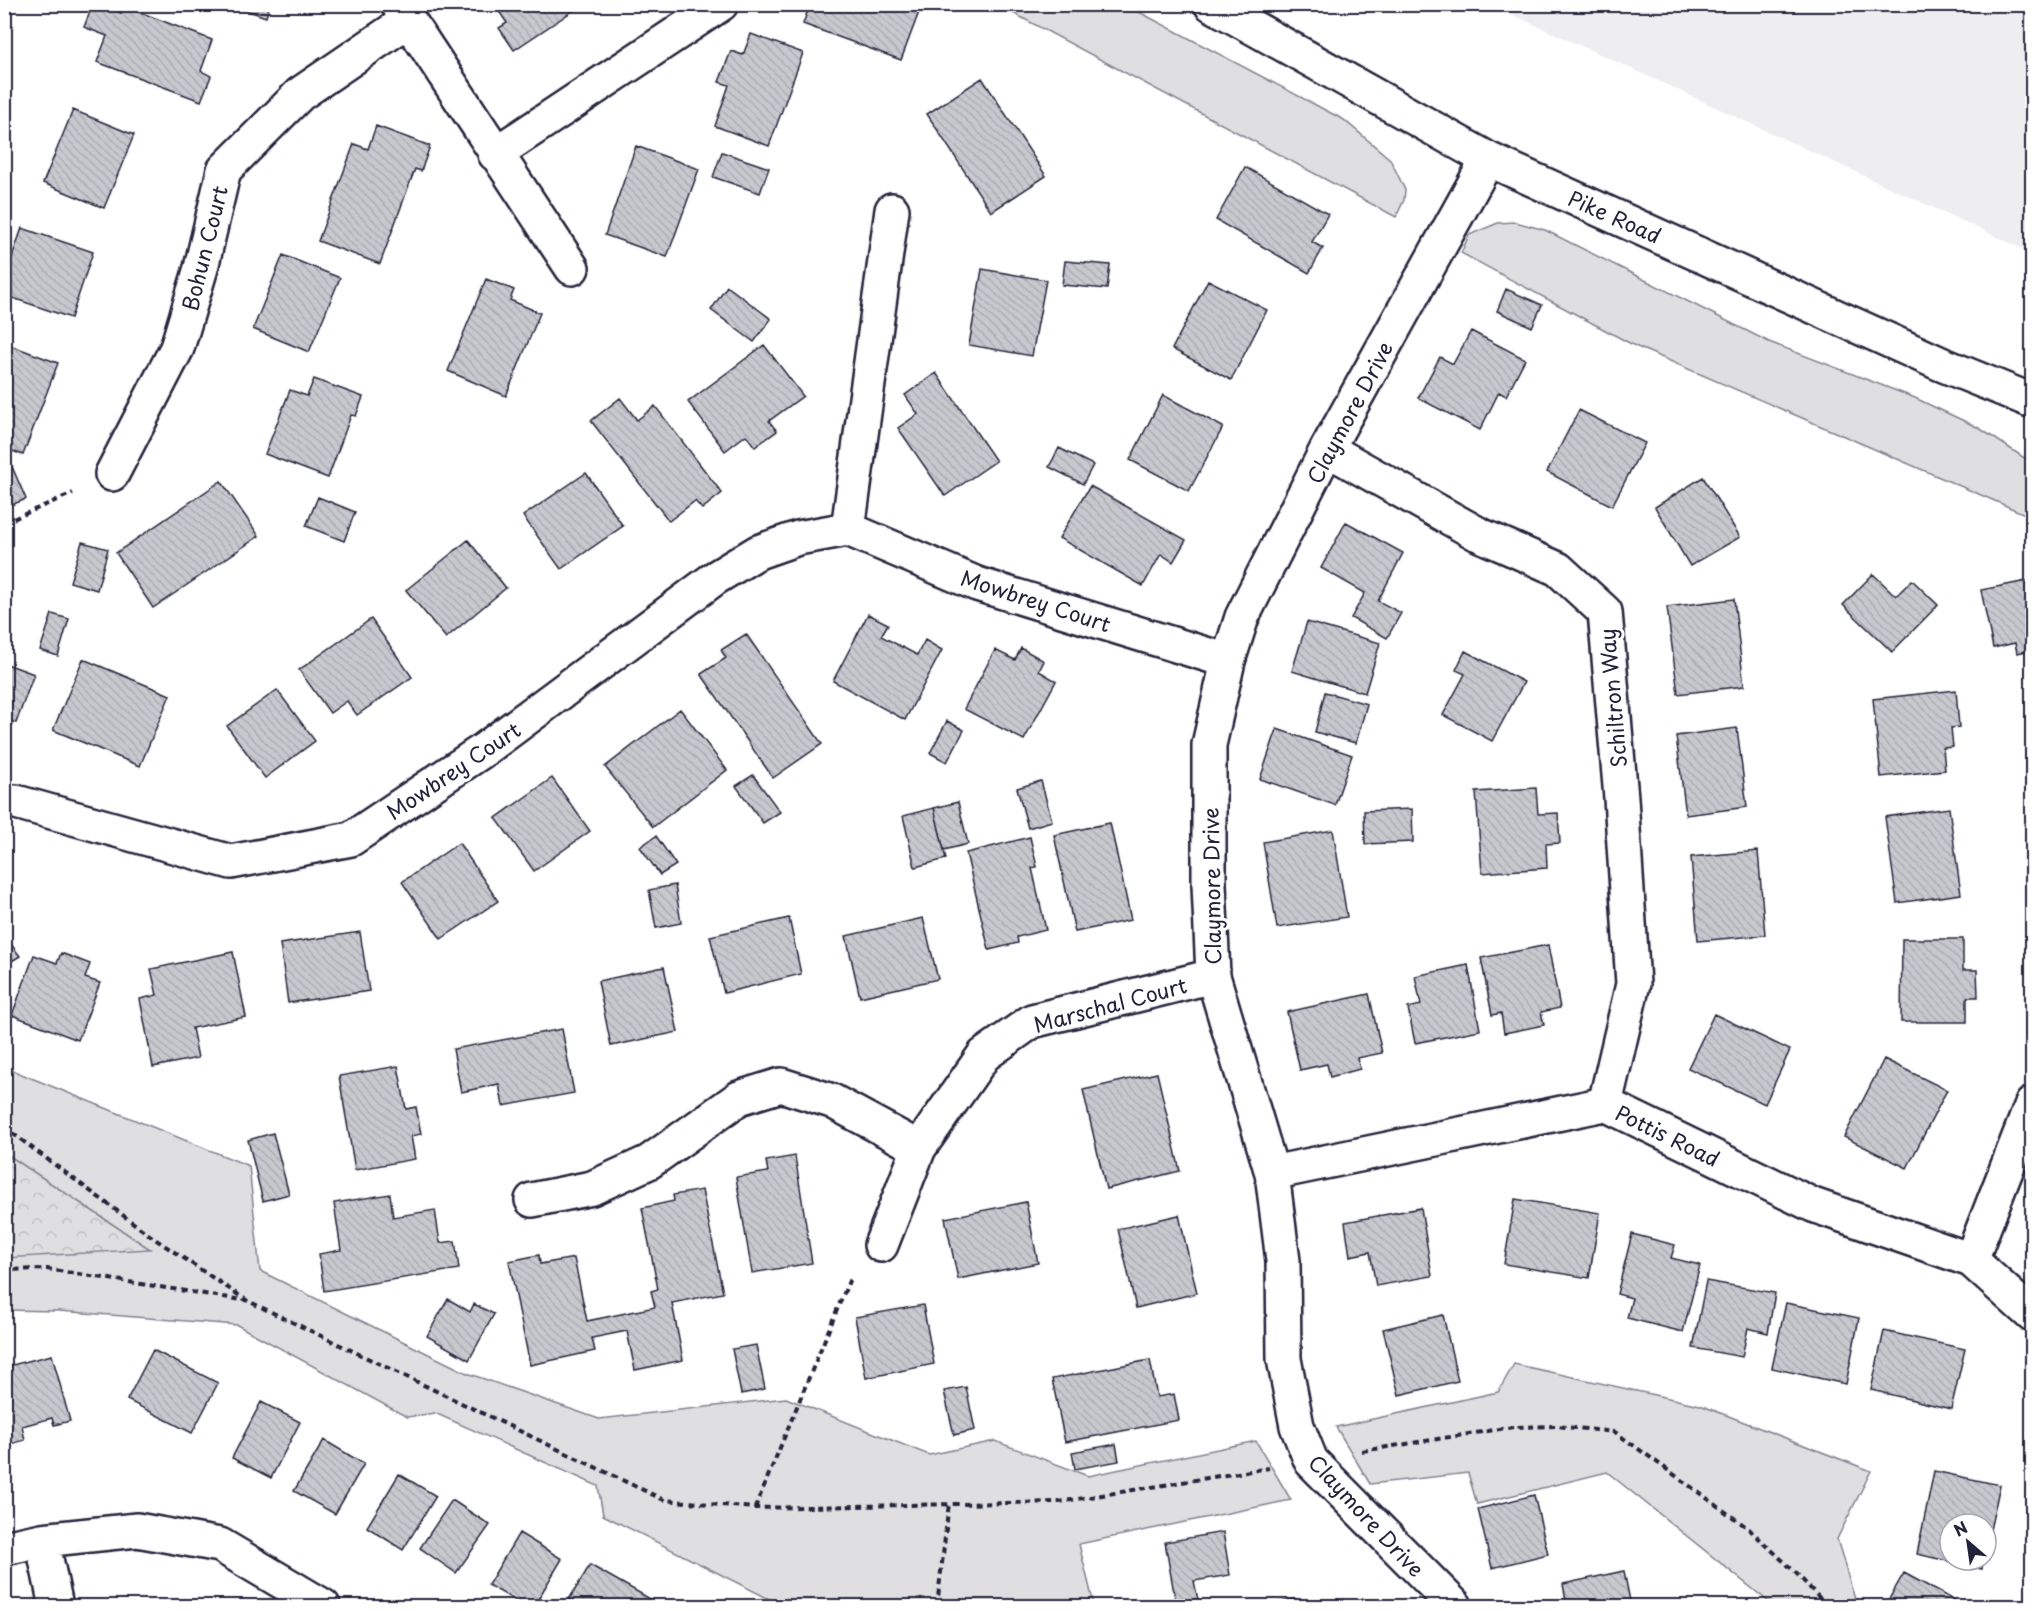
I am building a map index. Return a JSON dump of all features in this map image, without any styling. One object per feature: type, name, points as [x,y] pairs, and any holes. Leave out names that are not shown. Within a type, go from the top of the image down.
[{"type":"street","points":[[495,153],[721,4]]},
{"type":"street","name":"Pike Road","points":[[1210,4],[1488,159],[1941,364],[2032,401]]},
{"type":"street","name":"Bohun Court","points":[[112,474],[177,348],[201,268],[224,170],[300,94],[402,13],[572,268]]},
{"type":"street","name":"Claymore Drive","points":[[1455,1606],[1311,1461],[1297,1426],[1284,1359],[1283,1261],[1272,1173],[1213,976],[1209,884],[1209,745],[1228,661],[1242,617],[1327,449],[1488,159]]},
{"type":"street","points":[[848,529],[892,210]]},
{"type":"street","name":"Schiltron Way","points":[[1327,449],[1478,534],[1558,569],[1605,612],[1622,798],[1633,984],[1605,1104]]},
{"type":"street","name":"Mowbrey Court","points":[[16,802],[231,862],[351,839],[485,750],[715,578],[758,552],[798,538],[848,529],[977,584],[1228,661]]},
{"type":"street","name":"Marschal Court","points":[[880,1245],[919,1148],[984,1055],[1032,1021],[1213,976]]},
{"type":"street","points":[[532,1200],[592,1188],[639,1167],[739,1098],[781,1085],[832,1101],[919,1148]]},
{"type":"street","name":"Pottis Road","points":[[1272,1173],[1605,1104],[1813,1205],[1971,1260],[2032,1315]]},
{"type":"street","points":[[1971,1260],[2032,1104]]},
{"type":"street","points":[[4,1548],[42,1540],[137,1530],[220,1545],[323,1606]]},
{"type":"street","points":[[42,1540],[56,1606]]},
{"type":"path","points":[[4,523],[51,504],[112,474]]},
{"type":"path","points":[[4,1127],[155,1239],[246,1300],[664,1500],[755,1508],[1059,1502],[1513,1427],[1556,1426],[1615,1432],[1748,1528],[1827,1606]]},
{"type":"path","points":[[755,1508],[863,1246],[880,1245]]},
{"type":"path","points":[[4,1270],[47,1269],[246,1300]]},
{"type":"path","points":[[938,1606],[949,1503]]},
{"type":"shaded area","points":[[1491,5],[2032,5],[2032,253],[1619,63]]},
{"type":"green space","points":[[998,5],[1126,5],[1344,120],[1390,159],[1405,190],[1404,200],[1396,217]]},
{"type":"green space","points":[[1515,222],[1545,230],[1769,342],[1915,398],[1979,428],[2032,463],[2032,517],[1635,346],[1461,253],[1469,235],[1498,223]]},
{"type":"green space","points":[[4,1067],[249,1166],[260,1271],[467,1373],[599,1419],[786,1398],[929,1455],[995,1441],[1088,1476],[1256,1441],[1291,1500],[1079,1544],[1094,1605],[1092,1606],[783,1606],[603,1515],[598,1486],[435,1413],[407,1417],[237,1325],[59,1311],[5,1310]]},
{"type":"green space","points":[[5,1153],[150,1249],[5,1258]]},
{"type":"green space","points":[[1514,1364],[1700,1405],[1871,1471],[1837,1539],[1857,1606],[1774,1606],[1607,1472],[1477,1504],[1468,1473],[1370,1484],[1336,1427],[1498,1392]]},
{"type":"building","points":[[93,4],[121,13],[124,6],[212,40],[201,71],[211,76],[201,101],[97,62],[107,36],[84,27]]},
{"type":"building","points":[[228,4],[270,4],[266,17]]},
{"type":"building","points":[[494,4],[583,4],[514,50],[499,28],[507,23]]},
{"type":"building","points":[[810,4],[922,4],[901,60],[803,24]]},
{"type":"building","points":[[751,34],[803,53],[769,146],[715,126],[729,85],[719,82],[731,51],[743,55]]},
{"type":"building","points":[[982,78],[1046,176],[991,212],[927,114]]},
{"type":"building","points":[[73,110],[134,135],[104,208],[43,183]]},
{"type":"building","points":[[376,126],[430,146],[421,171],[415,169],[380,264],[318,241],[354,144],[368,149]]},
{"type":"building","points":[[636,146],[699,169],[667,257],[605,235]]},
{"type":"building","points":[[722,152],[769,168],[760,193],[713,177]]},
{"type":"building","points":[[1245,167],[1328,214],[1312,242],[1323,248],[1309,273],[1216,220]]},
{"type":"building","points":[[22,228],[93,252],[71,318],[4,295],[4,280]]},
{"type":"building","points":[[283,255],[340,278],[309,352],[253,329]]},
{"type":"building","points":[[1065,261],[1110,265],[1107,289],[1062,285]]},
{"type":"building","points":[[982,269],[1046,280],[1032,356],[969,345]]},
{"type":"building","points":[[486,279],[514,290],[510,300],[540,313],[506,396],[448,371]]},
{"type":"building","points":[[1208,280],[1267,310],[1231,380],[1172,349]]},
{"type":"building","points":[[727,286],[771,319],[754,342],[711,310]]},
{"type":"building","points":[[1506,289],[1542,305],[1532,327],[1497,311]]},
{"type":"building","points":[[1471,331],[1525,359],[1506,396],[1499,392],[1480,430],[1418,398],[1440,357],[1453,364]]},
{"type":"building","points":[[4,343],[58,363],[23,455],[4,448]]},
{"type":"building","points":[[764,345],[803,396],[769,421],[777,431],[755,447],[746,435],[725,451],[688,402]]},
{"type":"building","points":[[936,373],[996,461],[945,496],[898,428],[918,414],[905,395]]},
{"type":"building","points":[[314,379],[363,397],[356,416],[351,415],[328,478],[265,454],[290,390],[307,396]]},
{"type":"building","points":[[1163,395],[1223,427],[1189,491],[1130,460]]},
{"type":"building","points":[[620,398],[637,420],[655,406],[722,493],[702,509],[695,501],[669,521],[591,421]]},
{"type":"building","points":[[1579,410],[1645,443],[1612,506],[1547,472]]},
{"type":"building","points":[[1059,448],[1093,465],[1083,484],[1049,467]]},
{"type":"building","points":[[10,462],[26,499],[4,508],[4,465]]},
{"type":"building","points":[[586,473],[623,526],[561,569],[523,516]]},
{"type":"building","points":[[1703,477],[1740,537],[1690,566],[1655,507]]},
{"type":"building","points":[[221,481],[259,536],[153,608],[116,553]]},
{"type":"building","points":[[1090,486],[1186,540],[1173,562],[1161,554],[1143,586],[1059,538]]},
{"type":"building","points":[[318,497],[355,512],[344,541],[306,526]]},
{"type":"building","points":[[1346,522],[1403,553],[1378,601],[1401,613],[1387,638],[1351,618],[1365,593],[1321,568]]},
{"type":"building","points":[[468,540],[506,588],[446,638],[406,590]]},
{"type":"building","points":[[82,542],[108,549],[97,590],[70,582]]},
{"type":"building","points":[[1873,574],[1896,596],[1912,580],[1938,605],[1892,652],[1843,605]]},
{"type":"building","points":[[2032,580],[2032,650],[2017,653],[2015,643],[1993,648],[1981,590]]},
{"type":"building","points":[[1734,599],[1744,686],[1678,694],[1667,607]]},
{"type":"building","points":[[52,614],[69,619],[58,656],[40,650]]},
{"type":"building","points":[[868,614],[888,624],[881,636],[917,655],[925,640],[942,650],[905,720],[833,681]]},
{"type":"building","points":[[371,619],[412,677],[357,715],[347,701],[330,713],[299,670]]},
{"type":"building","points":[[1307,622],[1380,643],[1365,693],[1292,671]]},
{"type":"building","points":[[746,634],[822,744],[773,778],[701,674],[726,658],[721,650]]},
{"type":"building","points":[[1021,648],[1044,661],[1039,671],[1056,681],[1024,740],[964,709],[995,650],[1015,660]]},
{"type":"building","points":[[1465,651],[1524,682],[1492,741],[1443,715],[1465,674],[1456,670]]},
{"type":"building","points":[[83,659],[170,695],[140,766],[53,730]]},
{"type":"building","points":[[4,663],[34,674],[16,723],[4,719]]},
{"type":"building","points":[[277,690],[315,741],[265,778],[227,726]]},
{"type":"building","points":[[1956,690],[1959,727],[1951,728],[1953,747],[1943,748],[1945,770],[1881,777],[1873,699]]},
{"type":"building","points":[[1325,692],[1367,704],[1356,743],[1315,732]]},
{"type":"building","points":[[680,709],[727,770],[653,827],[605,767]]},
{"type":"building","points":[[947,721],[964,730],[947,762],[930,753]]},
{"type":"building","points":[[1737,728],[1747,807],[1686,815],[1676,736]]},
{"type":"building","points":[[1277,729],[1352,755],[1335,805],[1260,779]]},
{"type":"building","points":[[753,775],[780,812],[763,823],[736,786]]},
{"type":"building","points":[[552,778],[590,831],[534,871],[496,818]]},
{"type":"building","points":[[1041,781],[1052,821],[1028,828],[1017,788]]},
{"type":"building","points":[[1536,788],[1538,814],[1558,813],[1560,843],[1546,844],[1547,868],[1482,873],[1476,792]]},
{"type":"building","points":[[958,802],[968,844],[944,850],[934,808]]},
{"type":"building","points":[[934,808],[946,859],[915,867],[903,816]]},
{"type":"building","points":[[1949,808],[1961,894],[1897,903],[1885,817]]},
{"type":"building","points":[[1412,809],[1413,842],[1365,844],[1364,811]]},
{"type":"building","points":[[1110,823],[1131,920],[1075,932],[1054,835]]},
{"type":"building","points":[[1333,830],[1347,917],[1277,928],[1263,842]]},
{"type":"building","points":[[656,836],[676,865],[660,875],[640,847]]},
{"type":"building","points":[[1030,837],[1037,867],[1032,868],[1046,930],[1017,937],[1018,943],[989,950],[966,853]]},
{"type":"building","points":[[459,843],[498,901],[441,939],[402,882]]},
{"type":"building","points":[[1758,851],[1765,935],[1698,941],[1691,857]]},
{"type":"building","points":[[675,885],[681,923],[656,928],[649,890]]},
{"type":"building","points":[[789,918],[801,974],[724,993],[710,936]]},
{"type":"building","points":[[923,918],[938,979],[860,997],[846,936]]},
{"type":"building","points":[[360,932],[369,991],[288,1003],[280,944]]},
{"type":"building","points":[[4,935],[20,956],[4,966]]},
{"type":"building","points":[[1902,939],[1963,939],[1963,970],[1977,970],[1978,997],[1967,997],[1967,1022],[1901,1022]]},
{"type":"building","points":[[1548,945],[1560,1008],[1541,1012],[1544,1025],[1504,1033],[1501,1013],[1492,1015],[1481,958]]},
{"type":"building","points":[[233,952],[246,1017],[192,1028],[198,1058],[153,1067],[140,999],[157,995],[151,969]]},
{"type":"building","points":[[61,953],[90,964],[85,978],[100,983],[78,1040],[12,1015],[34,955],[57,963]]},
{"type":"building","points":[[1468,965],[1480,1030],[1415,1043],[1408,1008],[1421,1005],[1415,976]]},
{"type":"building","points":[[664,967],[678,1032],[611,1046],[598,981]]},
{"type":"building","points":[[1369,994],[1382,1053],[1357,1058],[1360,1069],[1330,1077],[1327,1064],[1300,1070],[1287,1012]]},
{"type":"building","points":[[1714,1014],[1790,1050],[1765,1104],[1688,1068]]},
{"type":"building","points":[[562,1029],[574,1093],[503,1106],[499,1084],[461,1092],[453,1049]]},
{"type":"building","points":[[1884,1059],[1947,1090],[1907,1168],[1844,1137]]},
{"type":"building","points":[[398,1066],[406,1109],[416,1107],[421,1134],[411,1136],[415,1159],[355,1170],[339,1076]]},
{"type":"building","points":[[1157,1073],[1180,1171],[1106,1189],[1083,1090]]},
{"type":"building","points":[[273,1133],[289,1194],[263,1201],[248,1140]]},
{"type":"building","points":[[795,1156],[812,1263],[752,1273],[736,1177],[768,1172],[766,1161]]},
{"type":"building","points":[[702,1190],[723,1293],[672,1303],[683,1360],[635,1370],[627,1331],[592,1338],[595,1351],[530,1365],[509,1261],[539,1255],[540,1264],[574,1258],[587,1321],[655,1307],[651,1291],[658,1289],[642,1208],[674,1201],[673,1195]]},
{"type":"building","points":[[390,1194],[393,1217],[435,1210],[440,1243],[455,1241],[459,1269],[324,1291],[319,1254],[341,1250],[334,1203]]},
{"type":"building","points":[[1515,1199],[1600,1213],[1589,1278],[1504,1264]]},
{"type":"building","points":[[1026,1202],[1038,1263],[958,1279],[945,1218]]},
{"type":"building","points":[[1421,1208],[1432,1276],[1376,1286],[1370,1252],[1350,1256],[1345,1222]]},
{"type":"building","points":[[1179,1215],[1197,1293],[1136,1308],[1118,1229]]},
{"type":"building","points":[[1632,1234],[1675,1245],[1671,1258],[1700,1265],[1683,1332],[1627,1318],[1632,1298],[1617,1294]]},
{"type":"building","points":[[1706,1281],[1775,1293],[1768,1333],[1748,1328],[1742,1357],[1693,1348]]},
{"type":"building","points":[[448,1299],[470,1312],[474,1304],[494,1314],[469,1360],[427,1336]]},
{"type":"building","points":[[1786,1303],[1859,1318],[1846,1384],[1772,1368]]},
{"type":"building","points":[[923,1305],[934,1364],[866,1378],[855,1317]]},
{"type":"building","points":[[1443,1315],[1458,1381],[1399,1395],[1383,1329]]},
{"type":"building","points":[[1884,1331],[1965,1349],[1951,1409],[1871,1390]]},
{"type":"building","points":[[756,1345],[765,1389],[741,1394],[732,1349]]},
{"type":"building","points":[[153,1350],[218,1383],[192,1433],[127,1400]]},
{"type":"building","points":[[52,1355],[70,1421],[54,1425],[52,1418],[22,1426],[25,1440],[4,1446],[4,1367]]},
{"type":"building","points":[[1150,1360],[1157,1397],[1174,1394],[1179,1420],[1065,1442],[1052,1379]]},
{"type":"building","points":[[966,1387],[975,1430],[954,1435],[944,1391]]},
{"type":"building","points":[[261,1402],[300,1422],[271,1478],[232,1458]]},
{"type":"building","points":[[324,1440],[364,1464],[335,1514],[294,1491]]},
{"type":"building","points":[[1116,1444],[1119,1461],[1075,1469],[1072,1452]]},
{"type":"building","points":[[1934,1471],[2000,1485],[1994,1512],[1938,1512],[1938,1559],[1917,1554]]},
{"type":"building","points":[[399,1474],[436,1496],[403,1550],[367,1527]]},
{"type":"building","points":[[1534,1495],[1548,1554],[1492,1568],[1478,1509]]},
{"type":"building","points":[[452,1500],[490,1525],[456,1573],[420,1548]]},
{"type":"building","points":[[1223,1532],[1230,1575],[1194,1581],[1198,1600],[1176,1604],[1165,1542]]},
{"type":"building","points":[[519,1533],[562,1559],[534,1606],[525,1606],[488,1585]]},
{"type":"building","points":[[590,1565],[652,1600],[648,1606],[565,1606]]},
{"type":"building","points":[[1624,1571],[1631,1606],[1567,1606],[1563,1584]]},
{"type":"building","points":[[1904,1573],[1965,1606],[1885,1606]]},
{"type":"building","points":[[1296,1599],[1298,1606],[1263,1606]]}]
